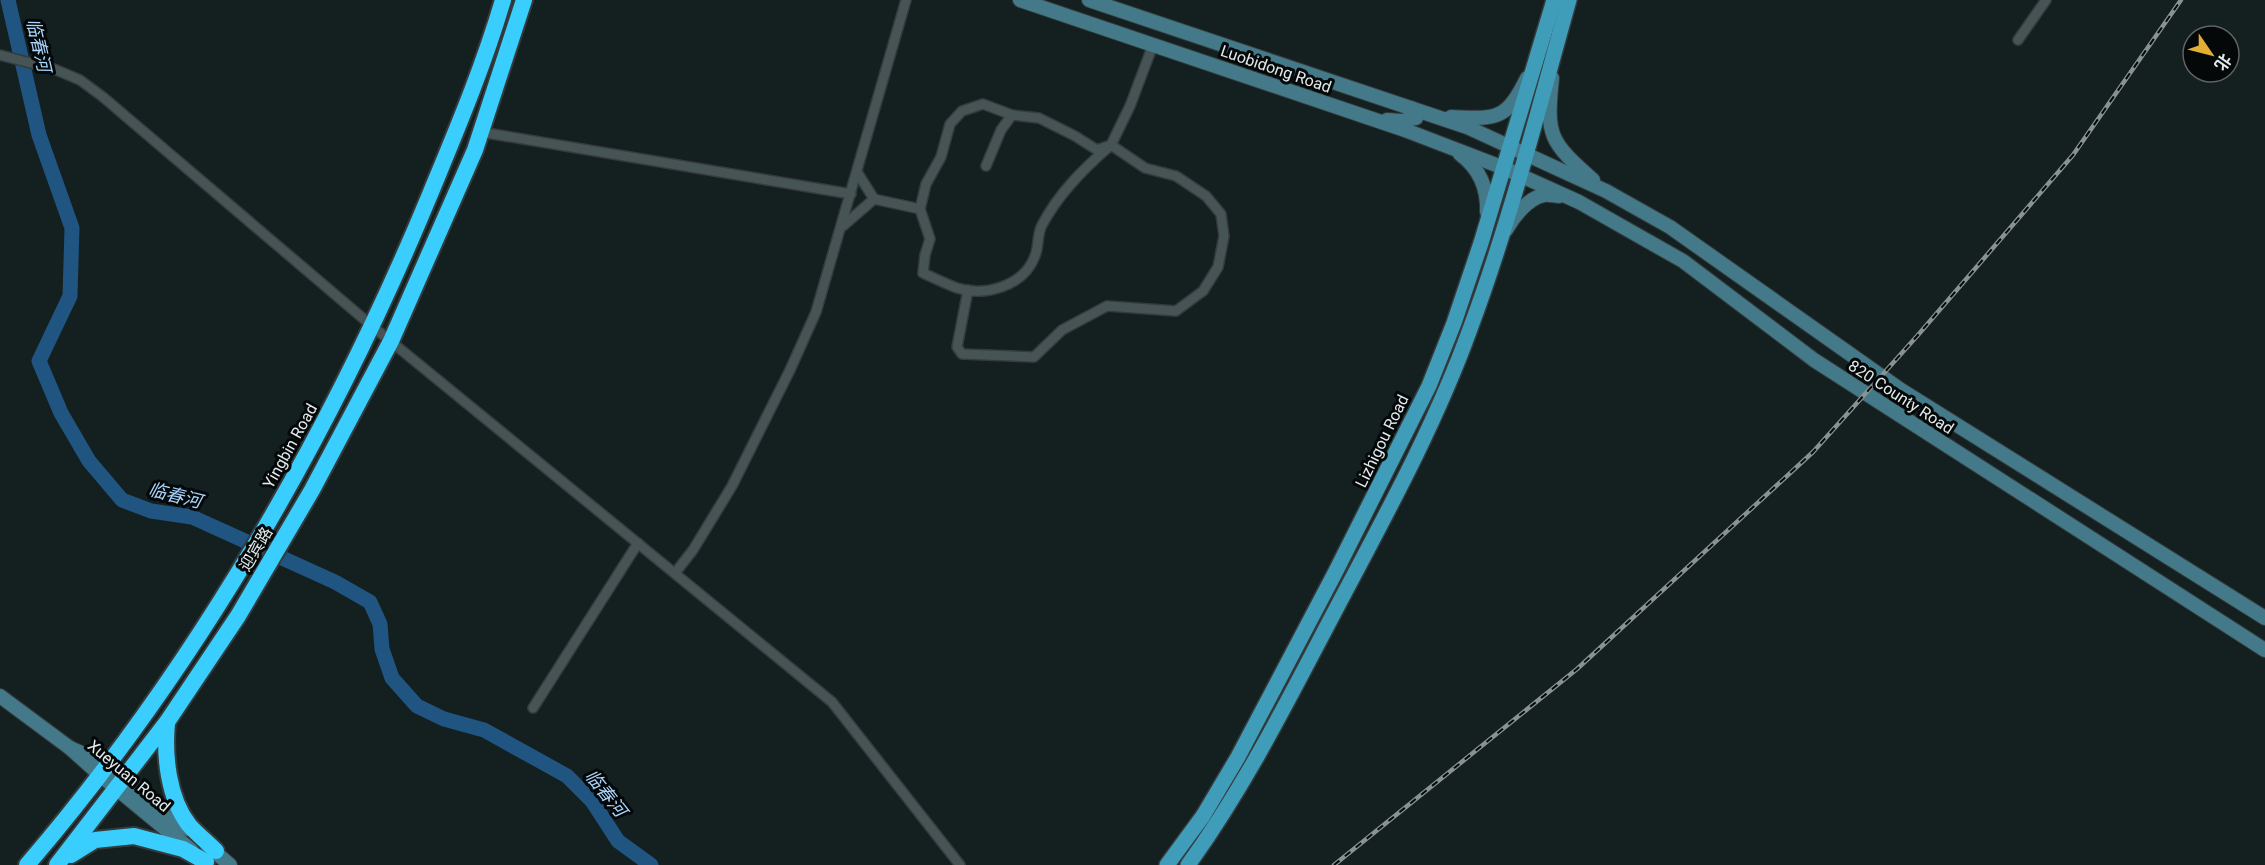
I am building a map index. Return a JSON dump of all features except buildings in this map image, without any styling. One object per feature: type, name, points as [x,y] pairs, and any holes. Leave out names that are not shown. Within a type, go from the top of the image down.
[{"type":"highway","name":"Yingbin Road","points":[[27,865],[102,769],[191,646],[272,514],[339,394],[409,245],[452,140],[502,0]]},
{"type":"highway","points":[[391,341],[475,150],[524,0]]},
{"type":"highway","name":"迎宾路","points":[[167,722],[253,590],[291,526],[391,341]]},
{"type":"highway","points":[[57,864],[167,722]]},
{"type":"highway","points":[[167,722],[165,745],[174,795],[210,859]]},
{"type":"highway","points":[[57,864],[95,840],[134,836],[210,859]]},
{"type":"main road","name":"Luobidong Road","points":[[1020,0],[1370,118],[1519,174]]},
{"type":"main road","name":"Luobidong Road","points":[[1089,0],[1467,127],[1526,152]]},
{"type":"main road","name":"Lizhigou Road","points":[[1188,865],[1217,825],[1253,765],[1414,457],[1445,393],[1471,329],[1526,152],[1554,0]]},
{"type":"main road","name":"Lizhigou Road","points":[[1167,865],[1203,816],[1238,757],[1399,449],[1429,386],[1454,323],[1511,147],[1569,0]]},
{"type":"main road","points":[[1434,116],[1478,118],[1494,116],[1510,107],[1544,60]]},
{"type":"main road","points":[[1544,60],[1551,133],[1563,152],[1606,191]]},
{"type":"main road","points":[[1370,118],[1388,120],[1416,118],[1417,113],[1411,108]]},
{"type":"main road","points":[[1440,143],[1462,155],[1479,171],[1488,197],[1486,224]]},
{"type":"main road","name":"820 County Road","points":[[1526,152],[1606,191],[1671,227],[1901,390],[2263,613]]},
{"type":"main road","name":"820 County Road","points":[[1519,174],[1635,232],[1683,261],[1814,360],[2265,650]]},
{"type":"main road","points":[[1497,248],[1510,222],[1527,204],[1544,195],[1568,197]]},
{"type":"main road","name":"Xueyuan Road","points":[[0,696],[102,769],[210,859],[230,865]]},
{"type":"street","points":[[675,573],[693,550],[732,486],[790,370],[816,312],[843,226],[906,0]]},
{"type":"street","points":[[2018,40],[2046,0]]},
{"type":"street","points":[[1111,145],[1097,150],[1039,118],[1012,115],[983,104],[962,111],[950,124],[941,157],[926,184],[920,209],[930,238],[923,273],[958,289],[977,291],[1008,285],[1024,275],[1035,256],[1040,227],[1082,170],[1111,145],[1130,106],[1153,45]]},
{"type":"street","points":[[0,55],[54,69],[80,80],[103,97],[372,326],[832,702],[960,865]]},
{"type":"street","points":[[986,166],[1001,130],[1012,115]]},
{"type":"street","points":[[481,132],[851,194]]},
{"type":"street","points":[[968,290],[957,347],[962,354],[1034,357],[1062,330],[1107,306],[1176,311],[1203,291],[1218,267],[1224,236],[1221,214],[1206,196],[1176,176],[1145,168],[1111,145]]},
{"type":"street","points":[[857,172],[874,199],[920,209]]},
{"type":"street","points":[[843,226],[874,199]]},
{"type":"street","points":[[533,708],[638,543]]},
{"type":"waterway","name":"临春河","points":[[8,0],[39,135],[72,228],[70,296],[39,361],[61,413],[89,461],[122,500],[151,511],[192,517],[335,582],[370,602],[380,624],[382,649],[392,678],[417,706],[444,719],[484,730],[567,776],[592,801],[618,841],[651,865]]},
{"type":"railway","points":[[1334,865],[1577,669],[1813,452],[1918,335],[2073,155],[2181,0]]}]
